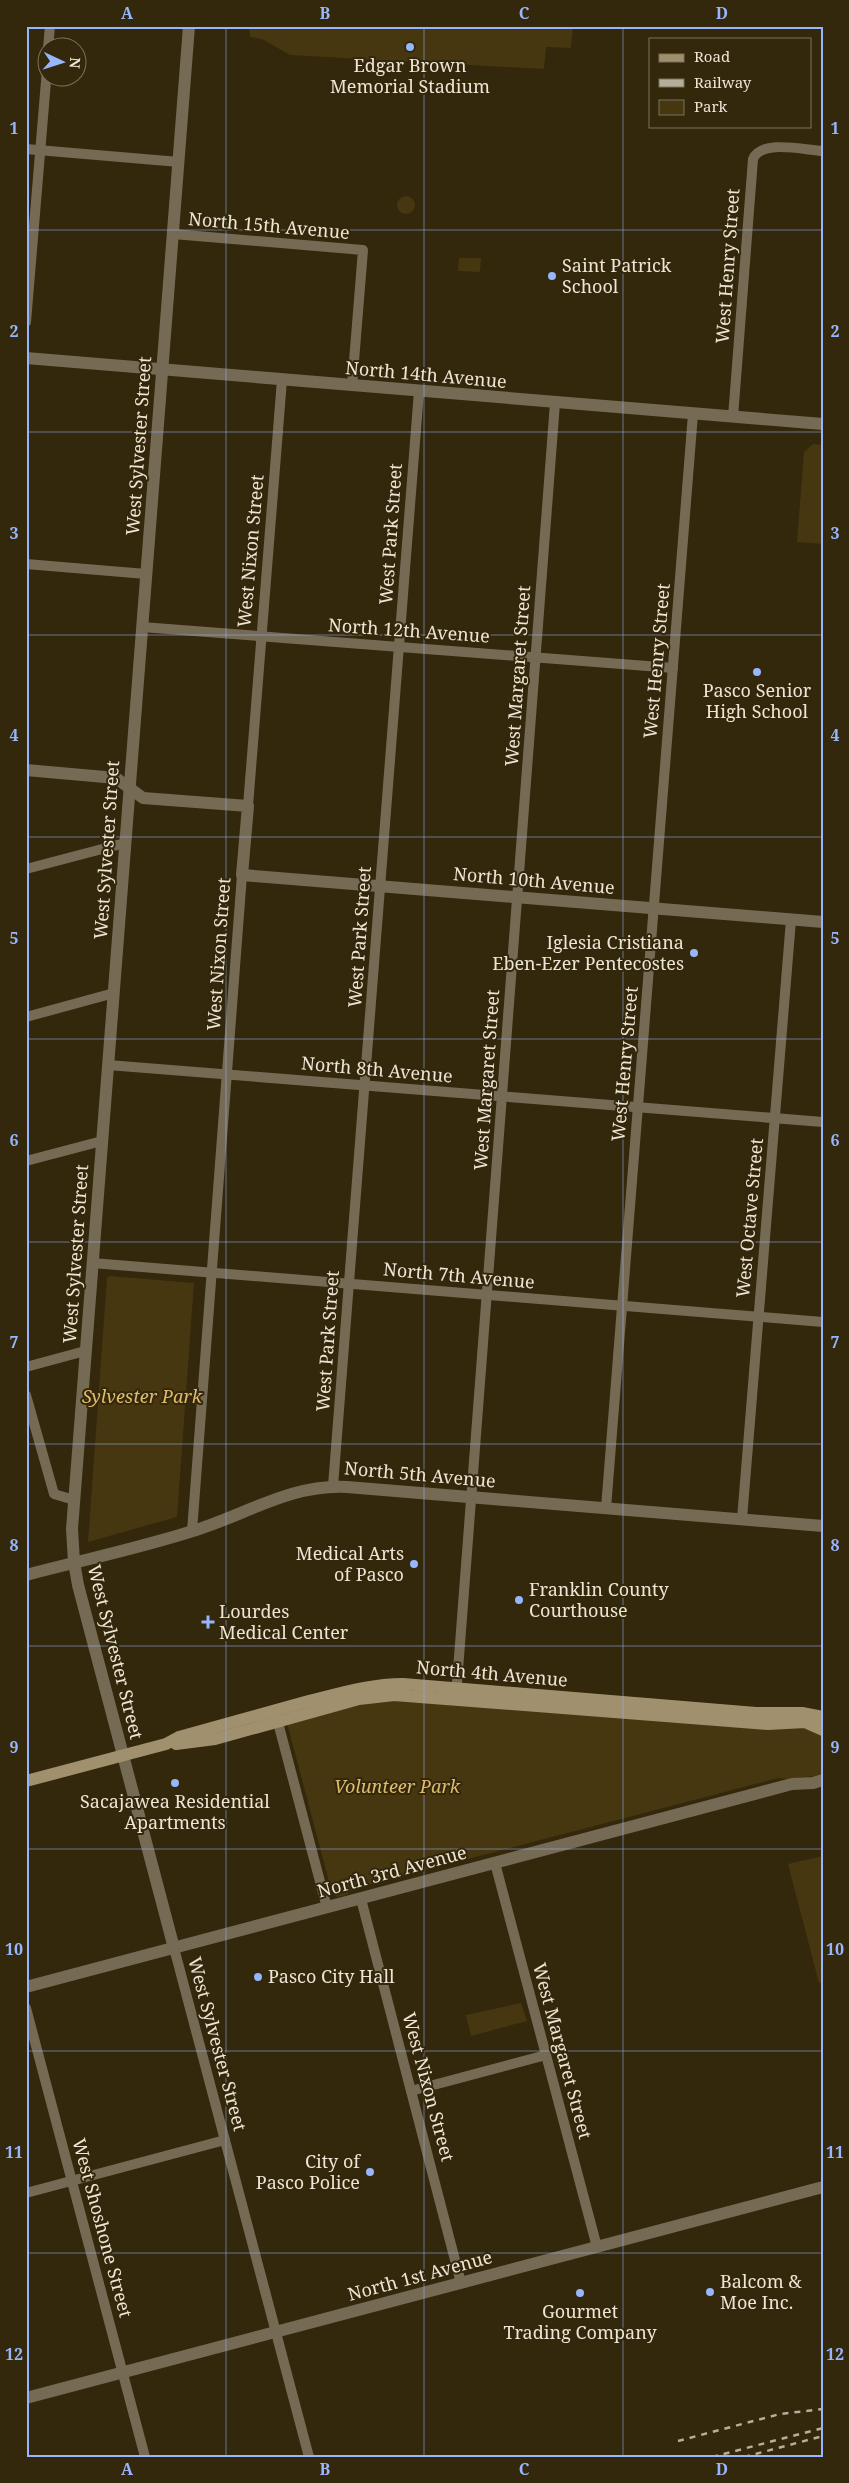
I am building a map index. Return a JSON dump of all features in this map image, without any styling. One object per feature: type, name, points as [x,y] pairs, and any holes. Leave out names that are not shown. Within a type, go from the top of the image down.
[{"type":"main road","name":"North 4th Avenue","points":[[26,1781],[166,1744],[214,1740],[276,1716],[374,1686],[403,1684],[456,1694],[768,1724],[805,1722],[823,1730]]},
{"type":"main road","name":"North 4th Avenue","points":[[456,1694],[756,1713],[808,1713],[823,1717]]},
{"type":"street","name":"West Sylvester Street","points":[[189,26],[74,1500],[74,1562],[123,1755],[309,2457]]},
{"type":"street","points":[[26,322],[45,88]]},
{"type":"street","name":"West Henry Street","points":[[733,417],[752,161],[760,150],[770,147],[823,151]]},
{"type":"street","points":[[26,150],[178,162]]},
{"type":"street","name":"North 15th Avenue","points":[[173,234],[363,250],[352,386]]},
{"type":"street","name":"North 14th Avenue","points":[[26,358],[162,371],[823,424]]},
{"type":"street","name":"West Nixon Street","points":[[192,1531],[282,380]]},
{"type":"street","name":"West Park Street","points":[[333,1486],[419,392]]},
{"type":"street","name":"West Margaret Street","points":[[456,1694],[555,403]]},
{"type":"street","name":"West Henry Street","points":[[606,1508],[693,414]]},
{"type":"street","points":[[26,564],[146,574]]},
{"type":"street","name":"North 12th Avenue","points":[[142,627],[673,668]]},
{"type":"street","points":[[26,770],[116,778],[143,798],[248,806]]},
{"type":"street","points":[[26,870],[125,843]]},
{"type":"street","name":"North 10th Avenue","points":[[242,875],[823,922]]},
{"type":"street","name":"West Octave Street","points":[[742,1519],[791,920]]},
{"type":"street","points":[[26,1017],[114,994]]},
{"type":"street","name":"North 8th Avenue","points":[[108,1065],[823,1122]]},
{"type":"street","points":[[26,1161],[102,1141]]},
{"type":"street","name":"North 7th Avenue","points":[[92,1263],[823,1322]]},
{"type":"street","points":[[26,1367],[86,1351]]},
{"type":"street","points":[[26,1395],[54,1494],[74,1500]]},
{"type":"street","name":"North 5th Avenue","points":[[26,1575],[192,1531],[277,1497],[305,1489],[333,1486],[823,1526]]},
{"type":"street","points":[[276,1716],[327,1908]]},
{"type":"street","name":"North 3rd Avenue","points":[[26,1987],[792,1784],[813,1783],[823,1780]]},
{"type":"street","name":"North 3rd Avenue","points":[[767,1792],[823,1789]]},
{"type":"street","name":"West Margaret Street","points":[[495,1863],[597,2247]]},
{"type":"street","name":"West Nixon Street","points":[[361,1899],[461,2283]]},
{"type":"street","name":"West Shoshone Street","points":[[26,2008],[146,2457]]},
{"type":"street","points":[[411,2091],[546,2055]]},
{"type":"street","points":[[26,2193],[225,2140]]},
{"type":"street","name":"North 1st Avenue","points":[[26,2398],[823,2187]]},
{"type":"green space","name":"Edgar Brown Memorial Stadium","points":[[249,26],[573,26],[571,48],[546,47],[544,69],[290,55],[262,39],[250,37]]},
{"type":"green space","points":[[406,196],[412,199],[415,205],[412,211],[406,214],[400,211],[397,205],[400,199]]},
{"type":"green space","points":[[459,258],[481,258],[480,272],[458,271]]},
{"type":"green space","points":[[813,444],[823,445],[823,544],[797,542],[804,452]]},
{"type":"green space","name":"Sylvester Park","points":[[110,1276],[194,1283],[177,1517],[88,1542],[107,1278]]},
{"type":"green space","name":"Volunteer Park","points":[[385,1699],[800,1725],[823,1733],[823,1775],[787,1779],[778,1778],[353,1889],[346,1895],[337,1897],[332,1893],[287,1723]]},
{"type":"green space","points":[[823,1856],[823,1982],[819,1983],[788,1864]]},
{"type":"green space","points":[[521,2003],[527,2021],[471,2036],[466,2015]]},
{"type":"railway","points":[[678,2441],[780,2414],[823,2409]]},
{"type":"railway","points":[[712,2457],[823,2428]]},
{"type":"railway","points":[[744,2457],[823,2436]]},
{"type":"place","name":"Edgar Brown Memorial Stadium","points":[[410,47]]},
{"type":"place","name":"Saint Patrick School","points":[[552,276]]},
{"type":"place","name":"Pasco Senior High School","points":[[757,672]]},
{"type":"place","name":"Iglesia Cristiana Eben-Ezer Pentecostes","points":[[694,953]]},
{"type":"place","name":"Medical Arts of Pasco","points":[[414,1564]]},
{"type":"place","name":"Franklin County Courthouse","points":[[519,1600]]},
{"type":"place","name":"Lourdes Medical Center","points":[[208,1622]]},
{"type":"place","name":"Sacajawea Residential Apartments","points":[[175,1783]]},
{"type":"place","name":"Pasco City Hall","points":[[258,1977]]},
{"type":"place","name":"City of Pasco Police","points":[[370,2172]]},
{"type":"place","name":"Balcom & Moe Inc.","points":[[710,2292]]},
{"type":"place","name":"Gourmet Trading Company","points":[[580,2293]]}]
